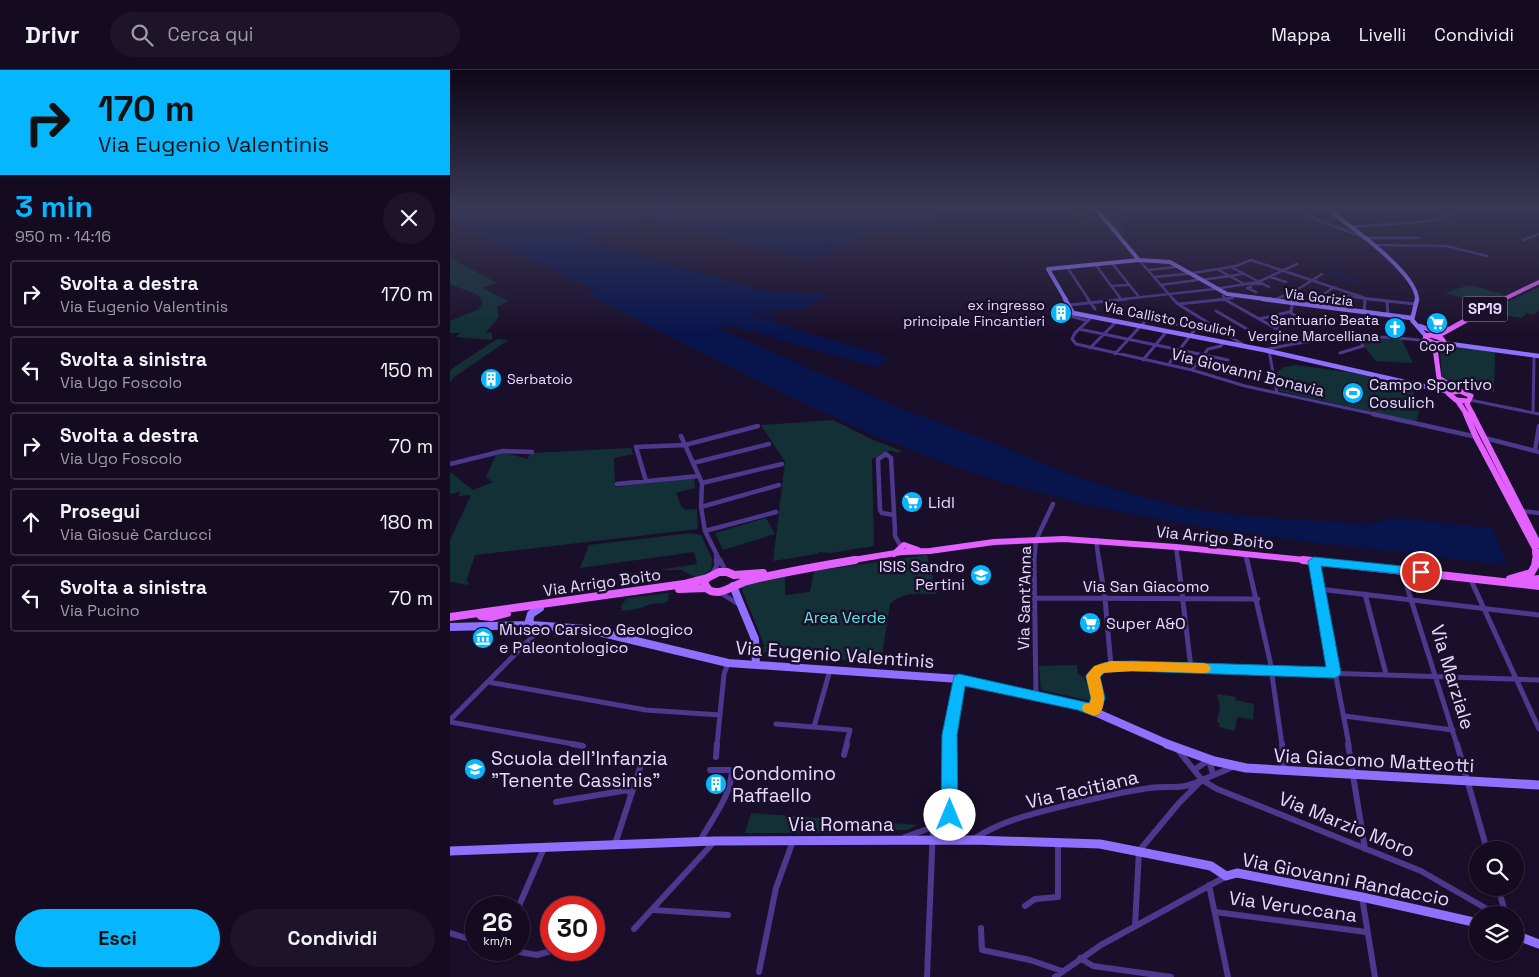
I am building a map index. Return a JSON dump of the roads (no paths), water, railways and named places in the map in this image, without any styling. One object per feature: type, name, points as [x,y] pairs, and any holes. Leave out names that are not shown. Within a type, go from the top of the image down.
[{"type":"main road","name":"SP19","points":[[1429,338],[1451,329],[1491,305],[1538,284]]},
{"type":"main road","name":"SP19","points":[[1441,343],[1446,334],[1538,284]]},
{"type":"main road","points":[[1429,338],[1441,343]]},
{"type":"main road","points":[[1429,338],[1441,343]]},
{"type":"main road","points":[[1441,343],[1438,375],[1449,391]]},
{"type":"main road","name":"Via Callisto Cosulich","points":[[1449,391],[1460,391],[1470,399]]},
{"type":"main road","name":"Via Callisto Cosulich","points":[[1449,391],[1456,400],[1470,399]]},
{"type":"main road","points":[[1470,399],[1467,404],[1518,511]]},
{"type":"main road","points":[[1456,400],[1464,409],[1476,437],[1536,545],[1539,556]]},
{"type":"main road","name":"Via Arrigo Boito","points":[[495,613],[680,588],[706,588],[717,592],[734,585],[789,571],[905,549],[1036,540],[1096,540],[1176,546],[1539,586]]},
{"type":"main road","points":[[1502,581],[1529,576],[1534,572],[1537,566],[1536,545]]},
{"type":"main road","name":"Via Arrigo Boito","points":[[450,619],[671,586],[730,574],[789,571]]},
{"type":"main road","points":[[730,574],[736,580],[734,585]]},
{"type":"main road","points":[[706,588],[704,584],[709,577]]},
{"type":"main road","name":"Via Arrigo Boito","points":[[1502,581],[1539,579]]},
{"type":"street","points":[[1131,250],[1178,304],[1248,347]]},
{"type":"street","points":[[1379,250],[1397,266],[1417,292],[1413,320],[1429,338]]},
{"type":"street","points":[[1464,250],[1487,256]]},
{"type":"street","points":[[1088,321],[1067,315],[1074,313],[1048,269],[1139,260],[1166,262],[1172,263],[1259,319],[1298,341]]},
{"type":"street","points":[[1154,277],[1217,269],[1251,260],[1365,298]]},
{"type":"street","points":[[1166,262],[1202,280],[1213,289]]},
{"type":"street","points":[[1112,263],[1139,297]]},
{"type":"street","points":[[1095,264],[1121,299]]},
{"type":"street","points":[[1256,292],[1247,288],[1297,264]]},
{"type":"street","points":[[1231,266],[1269,287]]},
{"type":"street","points":[[1067,267],[1095,309]]},
{"type":"street","points":[[1148,270],[1176,267]]},
{"type":"street","points":[[1217,269],[1252,287]]},
{"type":"street","points":[[1202,280],[1243,274]]},
{"type":"street","points":[[1273,301],[1322,274]]},
{"type":"street","points":[[1270,277],[1286,282]]},
{"type":"street","points":[[1160,285],[1197,280]]},
{"type":"street","points":[[1069,305],[1259,283]]},
{"type":"street","points":[[1111,286],[1129,285]]},
{"type":"street","points":[[1308,305],[1334,287]]},
{"type":"street","points":[[1336,309],[1339,300],[1349,292]]},
{"type":"street","points":[[1346,296],[1416,304]]},
{"type":"street","points":[[1178,304],[1225,297]]},
{"type":"street","name":"Via Gorizia","points":[[1225,297],[1308,305],[1413,320]]},
{"type":"street","name":"Via Gorizia","points":[[1225,297],[1413,320]]},
{"type":"street","points":[[1364,312],[1365,298]]},
{"type":"street","points":[[1387,301],[1388,315]]},
{"type":"street","points":[[1289,312],[1291,312],[1292,305]]},
{"type":"street","points":[[1140,311],[1149,319],[1196,328],[1211,325]]},
{"type":"street","points":[[1216,311],[1264,339],[1286,334]]},
{"type":"street","points":[[1259,319],[1289,312],[1303,320],[1274,327]]},
{"type":"street","name":"Via Callisto Cosulich","points":[[1074,313],[1248,347],[1436,390],[1449,391]]},
{"type":"street","points":[[1079,329],[1092,316]]},
{"type":"street","points":[[1116,354],[1149,319],[1172,316]]},
{"type":"street","points":[[1413,320],[1431,331],[1451,329]]},
{"type":"street","points":[[1090,348],[1117,321]]},
{"type":"street","points":[[1168,365],[1196,328]]},
{"type":"street","points":[[1079,329],[1228,360]]},
{"type":"street","name":"Via Giovanni Bonavia","points":[[1079,329],[1073,335],[1074,342],[1090,348],[1192,370],[1245,386],[1537,451]]},
{"type":"street","points":[[1143,360],[1167,331]]},
{"type":"street","points":[[1277,393],[1267,351],[1298,341],[1347,335],[1413,339],[1429,338]]},
{"type":"street","points":[[1340,353],[1363,346],[1358,336]]},
{"type":"street","points":[[1192,370],[1208,349],[1221,346],[1223,343]]},
{"type":"street","points":[[1441,343],[1460,344],[1536,356],[1533,413]]},
{"type":"street","name":"Via Callisto Cosulich","points":[[1470,399],[1539,414]]},
{"type":"street","points":[[646,481],[636,447],[685,445],[758,426]]},
{"type":"street","points":[[1537,451],[1539,426]]},
{"type":"street","points":[[680,436],[702,483],[701,507],[706,531],[716,555],[730,574]]},
{"type":"street","points":[[694,463],[769,444]]},
{"type":"street","points":[[450,464],[503,451],[532,452]]},
{"type":"street","points":[[894,515],[882,513],[880,510],[878,459],[886,454],[890,458],[894,515],[895,536],[905,549]]},
{"type":"street","points":[[702,483],[782,464]]},
{"type":"street","points":[[617,484],[699,476]]},
{"type":"street","points":[[701,507],[779,485]]},
{"type":"street","name":"Via Sant'Anna","points":[[1036,695],[1034,598],[1036,540],[1052,504]]},
{"type":"street","points":[[1518,511],[1539,513]]},
{"type":"street","points":[[706,531],[776,512]]},
{"type":"street","points":[[1096,540],[1105,598],[1111,666]]},
{"type":"street","points":[[1176,546],[1191,668]]},
{"type":"street","points":[[1245,554],[1258,600],[1279,707],[1284,772]]},
{"type":"street","points":[[709,577],[716,568],[716,555]]},
{"type":"street","points":[[1314,561],[1334,673],[1344,716],[1364,849]]},
{"type":"street","name":"Via Marziale","points":[[1402,571],[1453,730],[1485,841]]},
{"type":"street","points":[[1470,577],[1539,729]]},
{"type":"street","points":[[734,585],[740,605],[755,639],[756,665]]},
{"type":"street","points":[[1319,589],[1539,615]]},
{"type":"street","points":[[717,592],[731,598],[740,605]]},
{"type":"street","points":[[1365,594],[1386,674]]},
{"type":"street","name":"Via San Giacomo","points":[[1034,598],[1258,600]]},
{"type":"street","points":[[532,625],[529,621],[530,616],[540,608]]},
{"type":"street","points":[[494,626],[492,621],[495,613]]},
{"type":"street","points":[[450,721],[544,625]]},
{"type":"street","name":"Via Eugenio Valentinis","points":[[450,627],[544,625],[586,629],[728,663],[959,679],[1036,695],[1094,710],[1175,747],[1209,760]]},
{"type":"street","points":[[716,757],[724,674],[728,663]]},
{"type":"street","points":[[1094,710],[1098,698],[1093,676],[1099,669],[1111,666],[1539,680]]},
{"type":"street","points":[[814,727],[830,670]]},
{"type":"street","points":[[884,842],[933,827],[945,822],[950,815],[950,735],[959,679]]},
{"type":"street","points":[[488,682],[646,710],[720,716]]},
{"type":"street","points":[[1344,716],[1453,730]]},
{"type":"street","points":[[450,721],[583,746]]},
{"type":"street","points":[[776,724],[850,730],[844,755]]},
{"type":"street","name":"Via Marzio Moro","points":[[1175,747],[1202,780],[1223,791],[1421,872],[1479,906]]},
{"type":"street","points":[[1194,770],[1209,760],[1213,774]]},
{"type":"street","name":"Via Giacomo Matteotti","points":[[1209,760],[1235,766],[1284,772],[1539,785]]},
{"type":"street","points":[[1135,926],[1139,851],[1202,780],[1235,766]]},
{"type":"street","points":[[615,844],[640,768]]},
{"type":"street","points":[[700,841],[728,790],[732,774],[732,770],[710,770]]},
{"type":"street","name":"Via Tacitiana","points":[[973,840],[978,834],[999,825],[1060,807],[1149,788],[1181,788],[1202,780]]},
{"type":"street","points":[[556,802],[628,790],[631,795]]},
{"type":"street","points":[[926,977],[933,827]]},
{"type":"street","name":"Via Romana","points":[[450,851],[700,841],[884,842],[973,840],[1100,844],[1211,866],[1226,876]]},
{"type":"street","points":[[634,930],[713,845],[714,841]]},
{"type":"street","points":[[759,972],[776,888],[793,841]]},
{"type":"street","points":[[1025,906],[1032,899],[1058,897],[1058,843]]},
{"type":"street","points":[[523,896],[544,847]]},
{"type":"street","name":"Via Giovanni Randaccio","points":[[1055,977],[1080,958],[1135,926],[1226,876],[1237,873],[1362,896],[1469,921]]},
{"type":"street","points":[[1209,885],[1228,977]]},
{"type":"street","points":[[1362,896],[1366,932],[1375,977]]},
{"type":"street","points":[[654,910],[728,915]]},
{"type":"street","name":"Via Veruccana","points":[[1215,912],[1366,932]]},
{"type":"street","points":[[981,928],[982,950],[1030,960],[1062,971]]},
{"type":"street","points":[[451,934],[465,938]]},
{"type":"street","points":[[1524,938],[1539,944]]},
{"type":"street","points":[[1080,958],[1093,966],[1171,977]]},
{"type":"waterway","points":[[1326,268],[1356,284]]},
{"type":"railway","points":[[1057,286],[1059,291]]},
{"type":"place","name":"ex ingresso principale Fincantieri","points":[[1061,313]]},
{"type":"place","name":"Coop","points":[[1437,323]]},
{"type":"place","name":"Santuario Beata Vergine Marcelliana","points":[[1395,328]]},
{"type":"place","name":"Serbatoio","points":[[491,379]]},
{"type":"place","name":"Campo Sportivo Cosulich","points":[[1353,393]]},
{"type":"place","name":"Lidl","points":[[912,502]]},
{"type":"place","name":"ISIS Sandro Pertini","points":[[981,575]]},
{"type":"place","name":"Super A&O","points":[[1090,623]]},
{"type":"place","name":"Museo Carsico Geologico e Paleontologico","points":[[483,638]]},
{"type":"place","name":"Scuola dell'Infanzia \"Tenente Cassinis\"","points":[[475,769]]},
{"type":"place","name":"Condomino Raffaello","points":[[716,784]]},
{"type":"park label","name":"Area Verde","points":[[845,617]]}]
